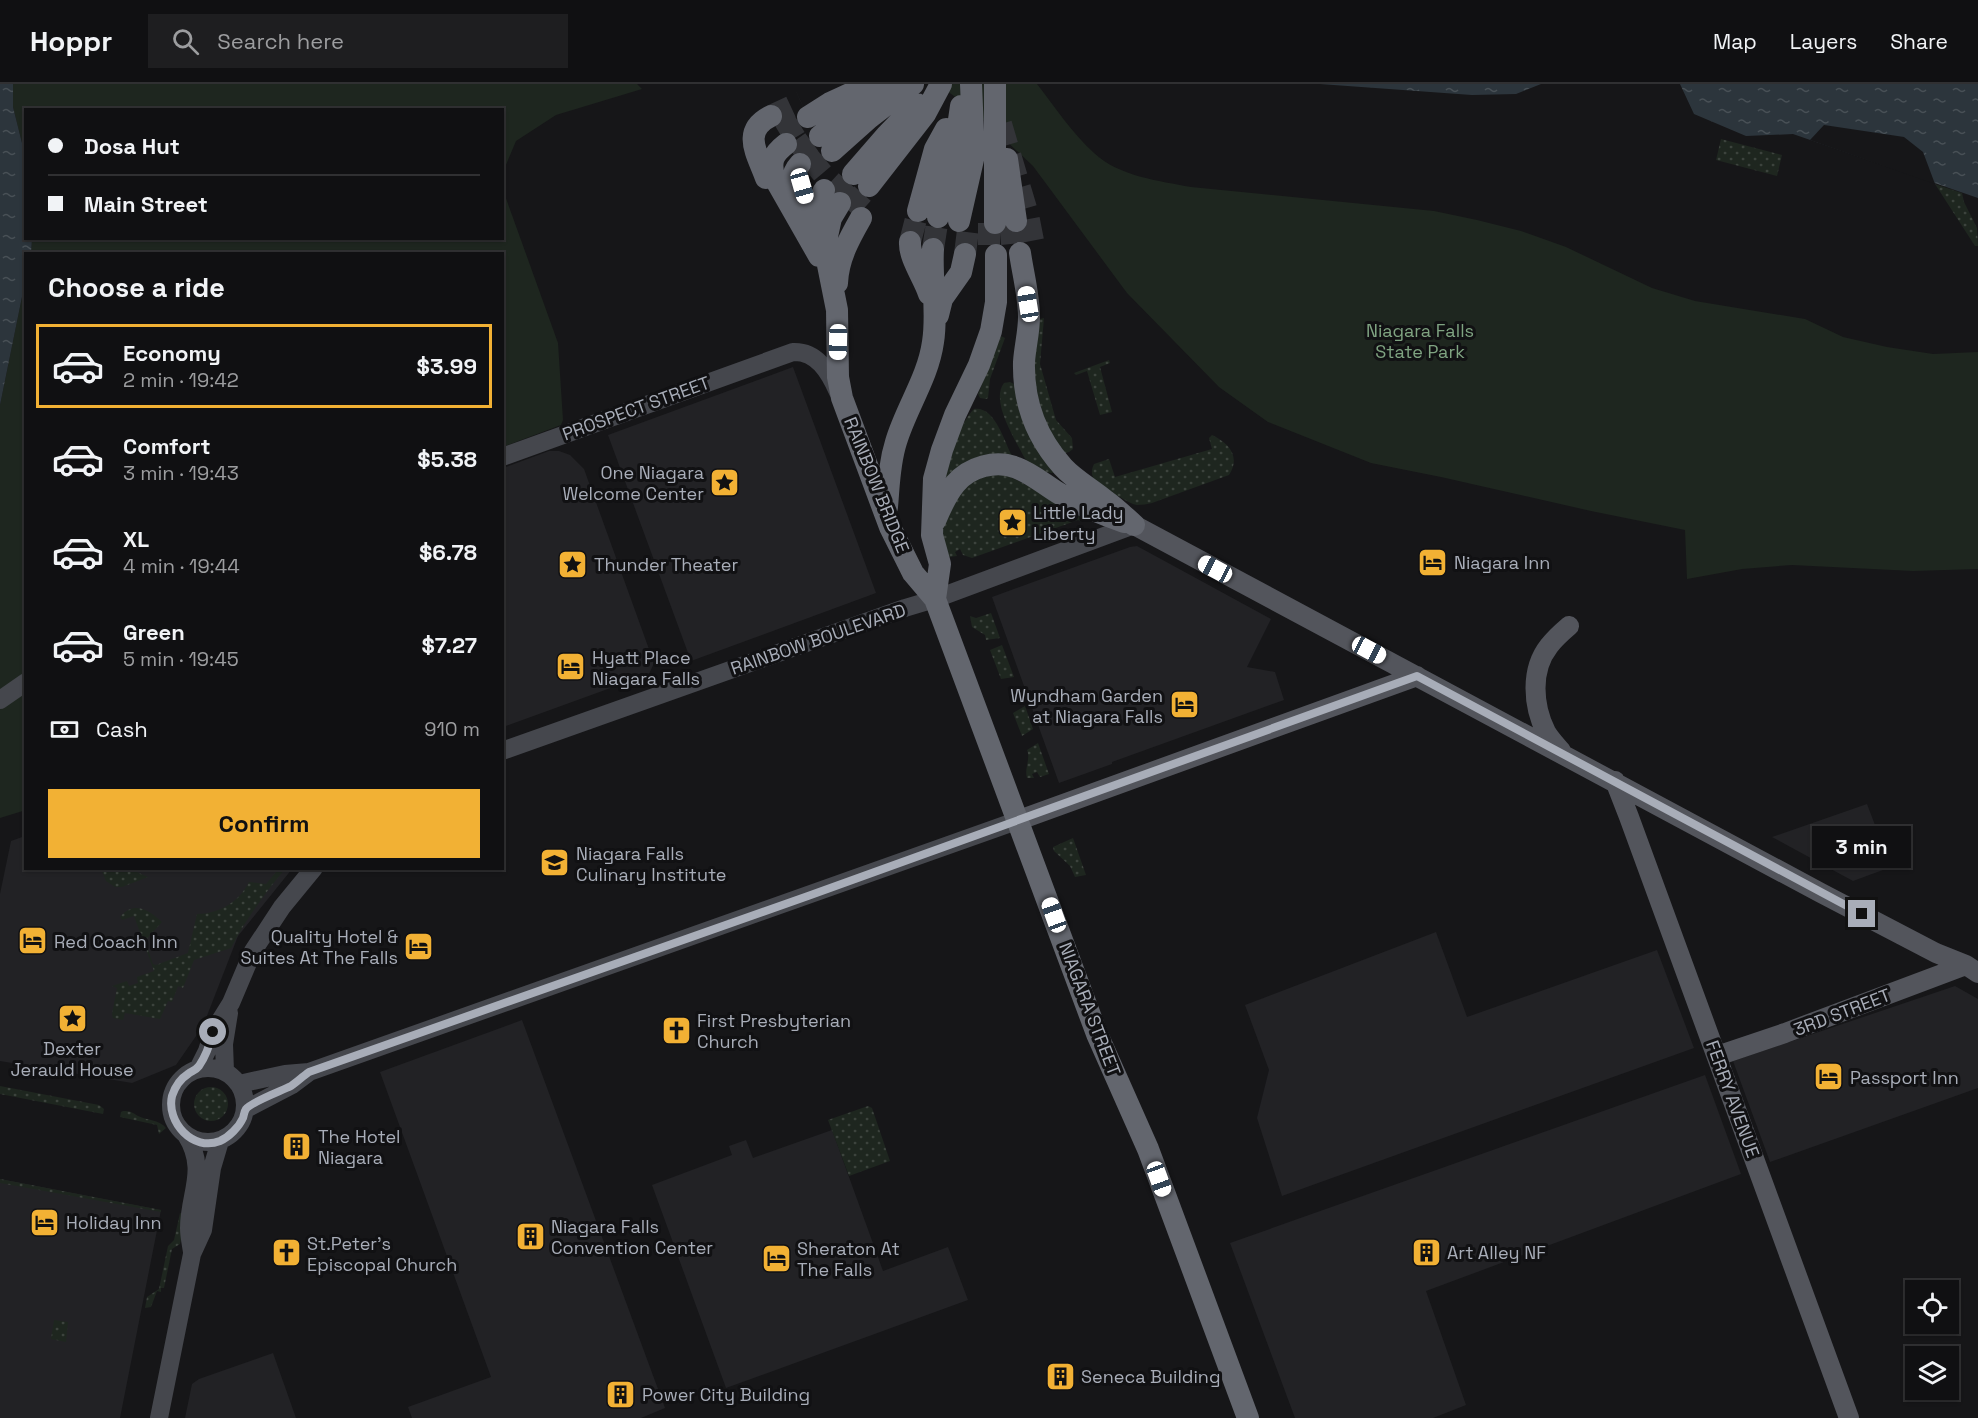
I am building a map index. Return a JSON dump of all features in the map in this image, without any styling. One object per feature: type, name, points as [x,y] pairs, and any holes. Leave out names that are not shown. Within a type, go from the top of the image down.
[{"type":"highway","points":[[837,153],[845,84]]},
{"type":"highway","points":[[837,153],[856,105],[905,95],[938,84]]},
{"type":"highway","points":[[975,220],[983,150],[995,85]]},
{"type":"highway","points":[[966,86],[983,150],[975,220]]},
{"type":"highway","points":[[837,153],[880,130],[905,95]]},
{"type":"highway","points":[[837,153],[907,150],[905,95]]},
{"type":"highway","points":[[758,124],[813,174],[839,231],[821,252],[774,195],[755,147],[753,136],[758,124]]},
{"type":"highway","points":[[975,220],[954,154],[983,150]]},
{"type":"highway","points":[[813,174],[773,156],[773,171],[777,184],[821,252]]},
{"type":"highway","points":[[813,174],[810,188],[821,252]]},
{"type":"highway","name":"RAINBOW BRIDGE","points":[[813,174],[838,377],[846,409],[890,527],[913,573],[935,599]]},
{"type":"highway","points":[[890,527],[887,507],[889,475],[899,432],[927,367],[934,328],[935,297],[938,249],[961,272],[935,297]]},
{"type":"highway","points":[[1012,254],[1032,280],[1024,380],[1029,408],[1039,432],[1051,452],[1069,473],[1106,500],[1134,525]]},
{"type":"highway","points":[[1012,254],[1029,308]]},
{"type":"highway","name":"RAINBOW BRIDGE","points":[[935,599],[940,564],[933,543],[932,489],[938,461],[955,415],[982,358],[991,331],[1002,277],[1012,254]]},
{"type":"highway","points":[[932,527],[955,484],[975,469],[997,464],[1015,467],[1095,512],[1134,525]]},
{"type":"highway","name":"NIAGARA STREET","points":[[935,599],[1098,1034],[1148,1149],[1248,1418]]},
{"type":"main road","name":"PROSPECT STREET","points":[[504,456],[793,352],[802,352],[812,356],[821,364],[830,376],[846,409]]},
{"type":"main road","name":"RAINBOW BOULEVARD","points":[[504,750],[935,599],[1134,525]]},
{"type":"main road","points":[[1134,525],[1897,933],[1972,969]]},
{"type":"main road","points":[[1567,758],[1547,735],[1537,702],[1535,681],[1542,656],[1569,626]]},
{"type":"main road","points":[[239,1084],[285,1074],[309,1072],[1417,676]]},
{"type":"main road","points":[[0,700],[24,683]]},
{"type":"main road","name":"FERRY AVENUE","points":[[1615,781],[1849,1418]]},
{"type":"main road","points":[[198,1069],[213,1032],[231,1003],[245,967],[263,934],[291,894],[312,870]]},
{"type":"main road","name":"3RD STREET","points":[[1717,1056],[1972,969]]},
{"type":"main road","points":[[225,1071],[224,1044],[231,1003]]},
{"type":"main road","points":[[159,1418],[192,1254],[203,1230],[212,1168],[220,1141],[237,1127],[246,1109],[244,1095],[239,1084],[225,1071],[212,1068],[198,1069],[182,1079],[174,1090],[172,1101],[173,1119],[191,1142],[197,1165],[188,1228],[192,1254]]},
{"type":"main road","points":[[246,1109],[292,1085],[309,1072]]},
{"type":"main road","points":[[186,1135],[202,1142],[220,1141]]},
{"type":"shaded area","points":[[793,367],[876,593],[691,661],[608,435]]},
{"type":"shaded area","points":[[549,451],[559,451],[570,455],[584,469],[654,663],[649,674],[504,727],[504,468]]},
{"type":"shaded area","points":[[1137,546],[1271,619],[1247,667],[1275,672],[1284,700],[1059,783],[992,597]]},
{"type":"shaded area","points":[[1867,804],[1891,867],[1853,881],[1772,837]]},
{"type":"shaded area","points":[[24,836],[24,870],[291,870],[238,936],[203,1026],[176,1065],[132,1083],[0,1061],[0,894],[11,841]]},
{"type":"shaded area","points":[[1436,932],[1467,1017],[1657,950],[1694,1048],[1282,1196],[1257,1118],[1269,1070],[1245,1005]]},
{"type":"shaded area","points":[[1955,986],[1978,999],[1978,1088],[1770,1162],[1733,1061]]},
{"type":"shaded area","name":"Niagara Falls Convention Center","points":[[522,1020],[665,1408],[641,1418],[412,1418],[408,1407],[491,1377],[380,1072]]},
{"type":"shaded area","points":[[1705,1075],[1741,1174],[1426,1291],[1466,1405],[1433,1418],[1295,1418],[1230,1243]]},
{"type":"shaded area","name":"Sheraton At The Falls","points":[[832,1130],[883,1271],[948,1247],[968,1300],[726,1388],[652,1185],[732,1155],[729,1146],[746,1140],[753,1158]]},
{"type":"shaded area","points":[[0,1179],[161,1210],[120,1418],[0,1418]]},
{"type":"shaded area","points":[[273,1353],[296,1418],[185,1418],[192,1384],[199,1379]]},
{"type":"green space","points":[[13,84],[637,84],[642,89],[556,115],[516,141],[504,170],[504,108],[24,108],[24,151],[13,107]]},
{"type":"green space","name":"Niagara Falls State Park","points":[[937,84],[1037,84],[1071,128],[1094,153],[1115,167],[1140,176],[1191,187],[1434,211],[1477,220],[1521,231],[1566,247],[1652,288],[1695,301],[1805,319],[1843,337],[1887,347],[1933,354],[1978,352],[1978,569],[1913,571],[1792,565],[1742,569],[1687,579],[1685,530],[1371,463],[1268,422],[1219,387],[1127,293],[1033,166],[971,108]]},
{"type":"green space","points":[[1721,139],[1782,155],[1777,176],[1716,160]]},
{"type":"green space","points":[[1935,184],[1962,193],[1977,228],[1978,246],[1975,246]]},
{"type":"green space","points":[[504,193],[558,343],[563,420],[561,425],[504,447],[504,252],[31,252],[32,240],[504,240]]},
{"type":"green space","points":[[24,287],[24,811],[0,818],[0,405]]},
{"type":"green space","points":[[1044,318],[1040,364],[1056,420],[1072,438],[1073,449],[1065,453],[1045,426],[1032,371],[1040,319]]},
{"type":"green space","points":[[1001,336],[1005,338],[990,379],[988,398],[980,398],[978,394]]},
{"type":"green space","points":[[1109,360],[1110,363],[1100,367],[1112,412],[1100,415],[1087,371],[1076,375],[1074,373]]},
{"type":"green space","points":[[1004,383],[1014,384],[1055,473],[1033,466],[1026,460],[1005,420],[1000,391]]},
{"type":"green space","points":[[974,409],[988,413],[993,419],[1012,456],[948,484],[945,475],[948,460],[960,430]]},
{"type":"green space","points":[[1212,435],[1224,442],[1231,451],[1234,462],[1229,475],[1152,503],[1137,505],[1130,503],[1104,489],[1092,476],[1094,464],[1109,459],[1115,477],[1212,449],[1209,438]]},
{"type":"green space","points":[[999,471],[1085,515],[1086,521],[1078,520],[972,558],[963,555],[960,549],[955,552],[957,556],[949,557],[940,530],[962,486]]},
{"type":"green space","points":[[991,613],[1000,638],[986,640],[985,635],[972,627],[970,616],[976,618]]},
{"type":"green space","points":[[1002,645],[1014,677],[1001,679],[990,650]]},
{"type":"green space","points":[[1025,706],[1033,729],[1022,736],[1013,713]]},
{"type":"green space","points":[[1038,743],[1049,774],[1040,777],[1037,772],[1032,774],[1034,778],[1027,778],[1027,750]]},
{"type":"green space","points":[[1073,838],[1086,875],[1075,877],[1070,866],[1054,851],[1053,847]]},
{"type":"green space","points":[[101,870],[132,870],[148,877],[122,887],[115,887],[106,881]]},
{"type":"green space","points":[[284,870],[256,907],[231,948],[194,960],[183,988],[178,986],[172,1002],[168,1001],[160,1019],[125,1013],[123,1020],[113,1018],[117,988],[112,986],[127,981],[129,986],[138,983],[137,977],[154,971],[134,916],[122,920],[120,917],[125,912],[136,908],[141,909],[162,922],[145,941],[153,964],[156,965],[188,953],[197,914],[213,912],[228,906],[249,882],[266,884],[277,871]]},
{"type":"green space","points":[[0,1086],[99,1105],[104,1109],[103,1114],[0,1094]]},
{"type":"green space","points":[[211,1087],[223,1092],[228,1104],[223,1116],[211,1121],[199,1116],[194,1104],[199,1092]]},
{"type":"green space","points":[[868,1106],[872,1108],[890,1161],[849,1176],[828,1120]]},
{"type":"green space","points":[[123,1111],[131,1112],[166,1128],[159,1134],[157,1125],[120,1117]]},
{"type":"green space","points":[[0,1179],[161,1210],[161,1212],[0,1183]]},
{"type":"green space","points":[[180,1213],[186,1216],[180,1244],[172,1249],[164,1288],[161,1288],[161,1292],[157,1291],[151,1307],[145,1308],[147,1297],[159,1289],[168,1246],[174,1240]]},
{"type":"green space","points":[[54,1320],[68,1322],[66,1342],[51,1339]]},
{"type":"water","points":[[0,84],[13,84],[13,107],[24,151],[24,240],[32,240],[31,252],[24,252],[24,287],[0,405]]},
{"type":"water","points":[[1320,84],[1541,84],[1516,94],[1472,95]]},
{"type":"water","points":[[1680,84],[1978,84],[1978,198],[1793,134],[1746,136],[1694,114]]},
{"type":"pier","points":[[1824,125],[1904,137],[1923,152],[1935,184],[1810,140]]},
{"type":"tunnel","points":[[771,116],[801,102]]},
{"type":"tunnel","points":[[780,134],[808,117]]},
{"type":"tunnel","points":[[1001,124],[1028,215],[1035,251]]},
{"type":"tunnel","points":[[794,155],[820,136]]},
{"type":"tunnel","points":[[807,172],[832,151]]},
{"type":"tunnel","points":[[832,197],[853,174]]},
{"type":"tunnel","points":[[848,210],[869,186]]},
{"type":"tunnel","points":[[910,242],[918,211]]},
{"type":"tunnel","points":[[933,249],[938,217]]},
{"type":"tunnel","points":[[965,254],[969,222]]},
{"type":"tunnel","points":[[1010,222],[1013,254]]},
{"type":"tunnel","points":[[989,223],[989,255]]},
{"type":"place","name":"One Niagara Welcome Center","points":[[725,482]]},
{"type":"place","name":"Little Lady Liberty","points":[[1012,522]]},
{"type":"place","name":"Niagara Inn","points":[[1433,562]]},
{"type":"place","name":"Thunder Theater","points":[[573,564]]},
{"type":"place","name":"Hyatt Place Niagara Falls","points":[[571,667]]},
{"type":"place","name":"Wyndham Garden at Niagara Falls","points":[[1184,705]]},
{"type":"place","name":"Niagara Falls Culinary Institute","points":[[555,863]]},
{"type":"place","name":"Red Coach Inn","points":[[33,941]]},
{"type":"place","name":"Quality Hotel & Suites At The Falls","points":[[419,946]]},
{"type":"place","name":"Dexter Jerauld House","points":[[72,1019]]},
{"type":"place","name":"First Presbyterian Church","points":[[676,1030]]},
{"type":"place","name":"Passport Inn","points":[[1829,1077]]},
{"type":"place","name":"The Hotel Niagara","points":[[297,1146]]},
{"type":"place","name":"Holiday Inn","points":[[45,1222]]},
{"type":"place","name":"Niagara Falls Convention Center","points":[[530,1236]]},
{"type":"place","name":"Art Alley NF","points":[[1426,1252]]},
{"type":"place","name":"St.Peter's Episcopal Church","points":[[286,1253]]},
{"type":"place","name":"Sheraton At The Falls","points":[[776,1258]]},
{"type":"place","name":"Seneca Building","points":[[1060,1376]]},
{"type":"place","name":"Power City Building","points":[[621,1394]]},
{"type":"route","points":[[213,1032],[198,1069],[182,1079],[174,1090],[171,1107],[173,1119],[183,1132],[191,1138],[208,1142],[220,1141],[229,1135],[243,1118],[246,1109],[292,1085],[309,1072],[1116,786],[1417,676],[1862,914]]}]
